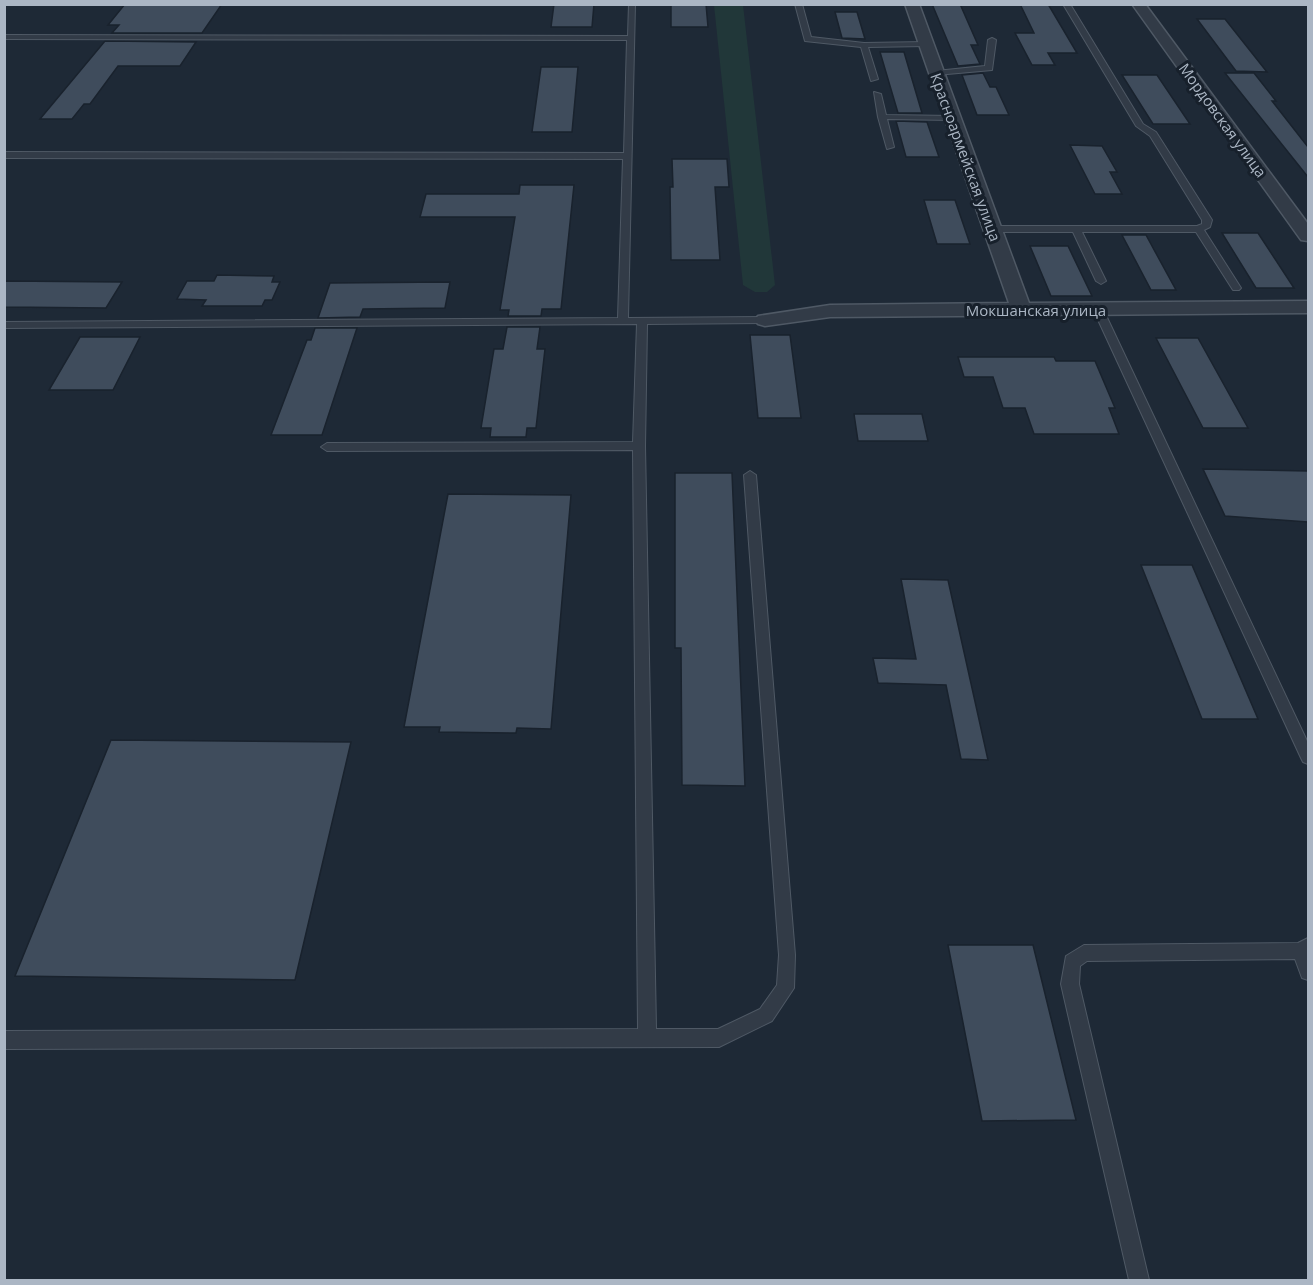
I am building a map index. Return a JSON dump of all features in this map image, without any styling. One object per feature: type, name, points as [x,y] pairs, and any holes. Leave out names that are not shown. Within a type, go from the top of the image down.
[{"type":"street","name":"Красноармейская улица","points":[[912,4],[1021,310]]},
{"type":"street","name":"Мордовская улица","points":[[1138,4],[1308,236]]},
{"type":"street","name":"Мокшанская улица","points":[[765,320],[830,311],[1308,307]]},
{"type":"lane","points":[[623,321],[632,4]]},
{"type":"lane","points":[[798,4],[808,39],[864,45],[926,44]]},
{"type":"lane","points":[[992,229],[1199,229],[1207,225],[1207,220],[1154,134],[1140,126],[1066,4]]},
{"type":"lane","points":[[4,38],[631,38]]},
{"type":"lane","points":[[936,73],[989,68],[992,40]]},
{"type":"lane","points":[[864,45],[874,79]]},
{"type":"lane","points":[[877,94],[890,147]]},
{"type":"lane","points":[[882,117],[952,118]]},
{"type":"lane","points":[[4,155],[628,156]]},
{"type":"lane","points":[[1076,229],[1101,281]]},
{"type":"lane","points":[[1199,229],[1236,288]]},
{"type":"lane","points":[[1098,309],[1200,521],[1308,758]]},
{"type":"lane","points":[[4,325],[765,320]]},
{"type":"lane","points":[[642,321],[639,446],[647,1038]]},
{"type":"lane","points":[[327,447],[639,446]]},
{"type":"lane","points":[[4,1040],[719,1038],[766,1015],[785,988],[787,955],[750,475]]},
{"type":"lane","points":[[1139,1281],[1070,984],[1072,962],[1084,953],[1304,948],[1308,972]]},
{"type":"green space","points":[[714,5],[743,5],[775,285],[767,292],[755,292],[743,285]]},
{"type":"building","points":[[125,4],[222,4],[202,33],[112,33],[119,25],[108,25]]},
{"type":"building","points":[[554,4],[594,4],[592,27],[551,27]]},
{"type":"building","points":[[671,4],[706,4],[708,27],[671,27]]},
{"type":"building","points":[[932,4],[960,4],[978,45],[971,45],[980,64],[958,66]]},
{"type":"building","points":[[1020,4],[1048,4],[1077,53],[1048,53],[1055,65],[1032,65],[1015,33],[1034,33]]},
{"type":"building","points":[[835,12],[857,12],[865,39],[842,38]]},
{"type":"building","points":[[1197,19],[1225,19],[1267,72],[1236,71]]},
{"type":"building","points":[[105,41],[196,42],[180,66],[118,66],[90,104],[84,104],[72,119],[40,119]]},
{"type":"building","points":[[880,52],[904,52],[922,113],[898,113]]},
{"type":"building","points":[[541,67],[578,67],[572,132],[532,132]]},
{"type":"building","points":[[983,73],[990,87],[996,87],[1009,115],[977,115],[962,75]]},
{"type":"building","points":[[1225,73],[1254,73],[1276,101],[1272,101],[1308,147],[1308,177]]},
{"type":"building","points":[[1122,75],[1157,75],[1190,124],[1153,124]]},
{"type":"building","points":[[896,121],[927,122],[939,157],[906,157]]},
{"type":"building","points":[[1070,145],[1102,146],[1117,172],[1110,172],[1122,194],[1095,194]]},
{"type":"building","points":[[672,159],[727,159],[729,187],[715,187],[720,260],[671,260]]},
{"type":"building","points":[[520,185],[574,185],[561,309],[542,309],[541,316],[508,316],[509,310],[500,310],[515,217],[420,217],[426,194],[519,194]]},
{"type":"building","points":[[924,200],[955,200],[970,244],[937,244]]},
{"type":"building","points":[[1222,233],[1258,233],[1294,288],[1256,288]]},
{"type":"building","points":[[1122,235],[1146,235],[1176,290],[1151,290]]},
{"type":"building","points":[[1030,246],[1068,246],[1092,296],[1051,296]]},
{"type":"building","points":[[217,275],[274,276],[272,282],[280,282],[272,300],[265,300],[262,306],[202,306],[206,300],[177,299],[187,281],[214,281]]},
{"type":"building","points":[[4,281],[122,282],[106,308],[4,307]]},
{"type":"building","points":[[450,282],[445,308],[363,309],[360,317],[318,318],[330,283]]},
{"type":"building","points":[[507,327],[540,327],[537,349],[545,349],[536,428],[527,428],[526,437],[490,437],[491,428],[481,428],[494,349],[503,349]]},
{"type":"building","points":[[315,328],[357,328],[322,435],[271,435],[307,340],[311,340]]},
{"type":"building","points":[[750,335],[790,335],[801,418],[758,418]]},
{"type":"building","points":[[80,337],[140,337],[113,390],[49,390]]},
{"type":"building","points":[[1156,338],[1198,338],[1248,428],[1203,428]]},
{"type":"building","points":[[958,357],[1054,357],[1056,361],[1095,361],[1115,408],[1109,408],[1119,434],[1034,434],[1025,408],[1003,408],[993,377],[964,377]]},
{"type":"building","points":[[854,414],[922,414],[928,441],[858,441]]},
{"type":"building","points":[[1203,469],[1308,471],[1308,522],[1225,516]]},
{"type":"building","points":[[675,473],[732,473],[745,786],[682,785],[681,648],[675,648]]},
{"type":"building","points":[[448,494],[571,495],[551,729],[517,728],[516,733],[439,732],[440,727],[404,727]]},
{"type":"building","points":[[1141,565],[1192,565],[1258,719],[1202,719]]},
{"type":"building","points":[[901,579],[948,580],[988,760],[961,759],[946,685],[878,683],[873,658],[916,659]]},
{"type":"building","points":[[111,740],[351,742],[295,980],[15,976]]},
{"type":"building","points":[[948,945],[1033,945],[1076,1120],[982,1121]]}]
